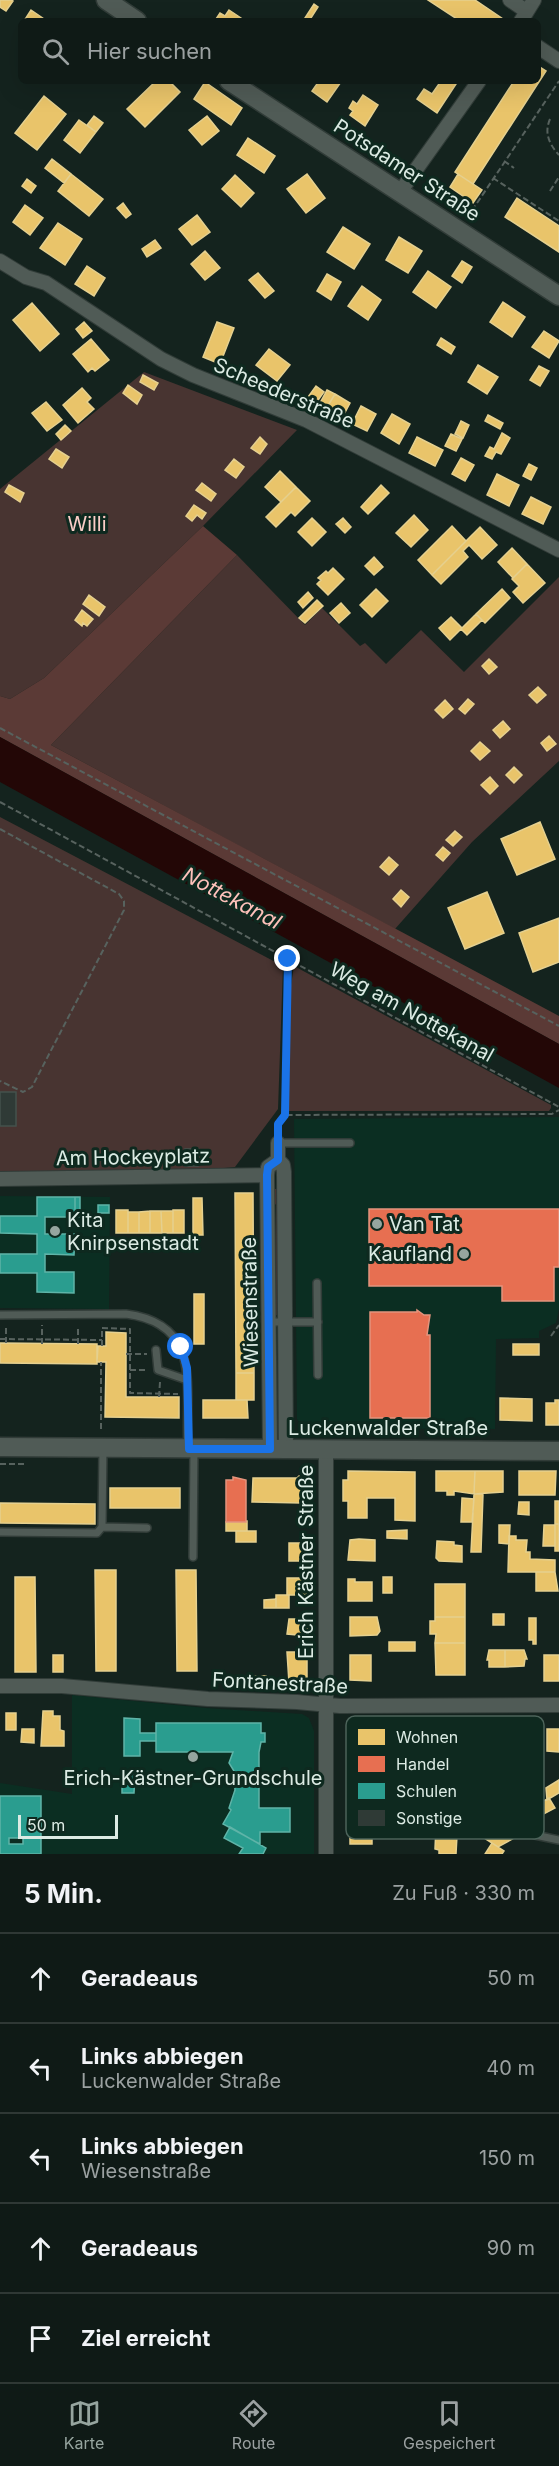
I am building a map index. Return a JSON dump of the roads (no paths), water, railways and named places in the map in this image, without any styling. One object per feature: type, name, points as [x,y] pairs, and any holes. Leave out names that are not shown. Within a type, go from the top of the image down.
[{"type":"main road","points":[[106,0],[133,18]]},
{"type":"main road","name":"Potsdamer Straße","points":[[235,84],[559,296]]},
{"type":"main road","name":"Luckenwalder Straße","points":[[0,1447],[559,1451]]},
{"type":"street","points":[[510,0],[527,11]]},
{"type":"street","points":[[541,49],[559,61]]},
{"type":"street","points":[[400,192],[477,84]]},
{"type":"street","name":"Scheederstraße","points":[[0,261],[26,277],[46,283],[161,359],[193,375],[306,420],[559,550]]},
{"type":"street","name":"Wiesenstraße","points":[[278,1143],[278,1160],[283,1165],[284,1172],[286,1322],[278,1449]]},
{"type":"street","points":[[267,1175],[268,1167],[278,1160]]},
{"type":"street","name":"Wiesenstraße","points":[[267,1175],[270,1322],[278,1449]]},
{"type":"street","name":"Am Hockeyplatz","points":[[0,1179],[267,1175]]},
{"type":"street","name":"Erich Kästner Straße","points":[[326,1450],[326,1854]]},
{"type":"street","name":"Fontanestraße","points":[[0,1686],[62,1686],[208,1699],[326,1704],[559,1705]]},
{"type":"lane","points":[[278,1143],[350,1143]]},
{"type":"lane","points":[[317,1283],[318,1375]]},
{"type":"lane","points":[[3,1315],[134,1315],[151,1321],[168,1332],[181,1347],[186,1357],[193,1557]]},
{"type":"lane","points":[[270,1322],[318,1322]]},
{"type":"lane","points":[[156,1352],[159,1371],[187,1380]]},
{"type":"lane","points":[[0,1532],[97,1533],[102,1527],[103,1448]]},
{"type":"lane","points":[[102,1527],[147,1528]]},
{"type":"lane","points":[[544,1837],[559,1840]]},
{"type":"water","name":"Nottekanal","points":[[0,737],[559,1044],[559,1088],[0,782]]},
{"type":"place","name":"Van Tat","points":[[377,1224]]},
{"type":"place","name":"Kita Knirpsenstadt","points":[[55,1231]]},
{"type":"place","name":"Kaufland","points":[[464,1254]]},
{"type":"place","name":"Erich-Kästner-Grundschule","points":[[193,1757]]},
{"type":"park label","name":"Willi","points":[[87,524]]}]
